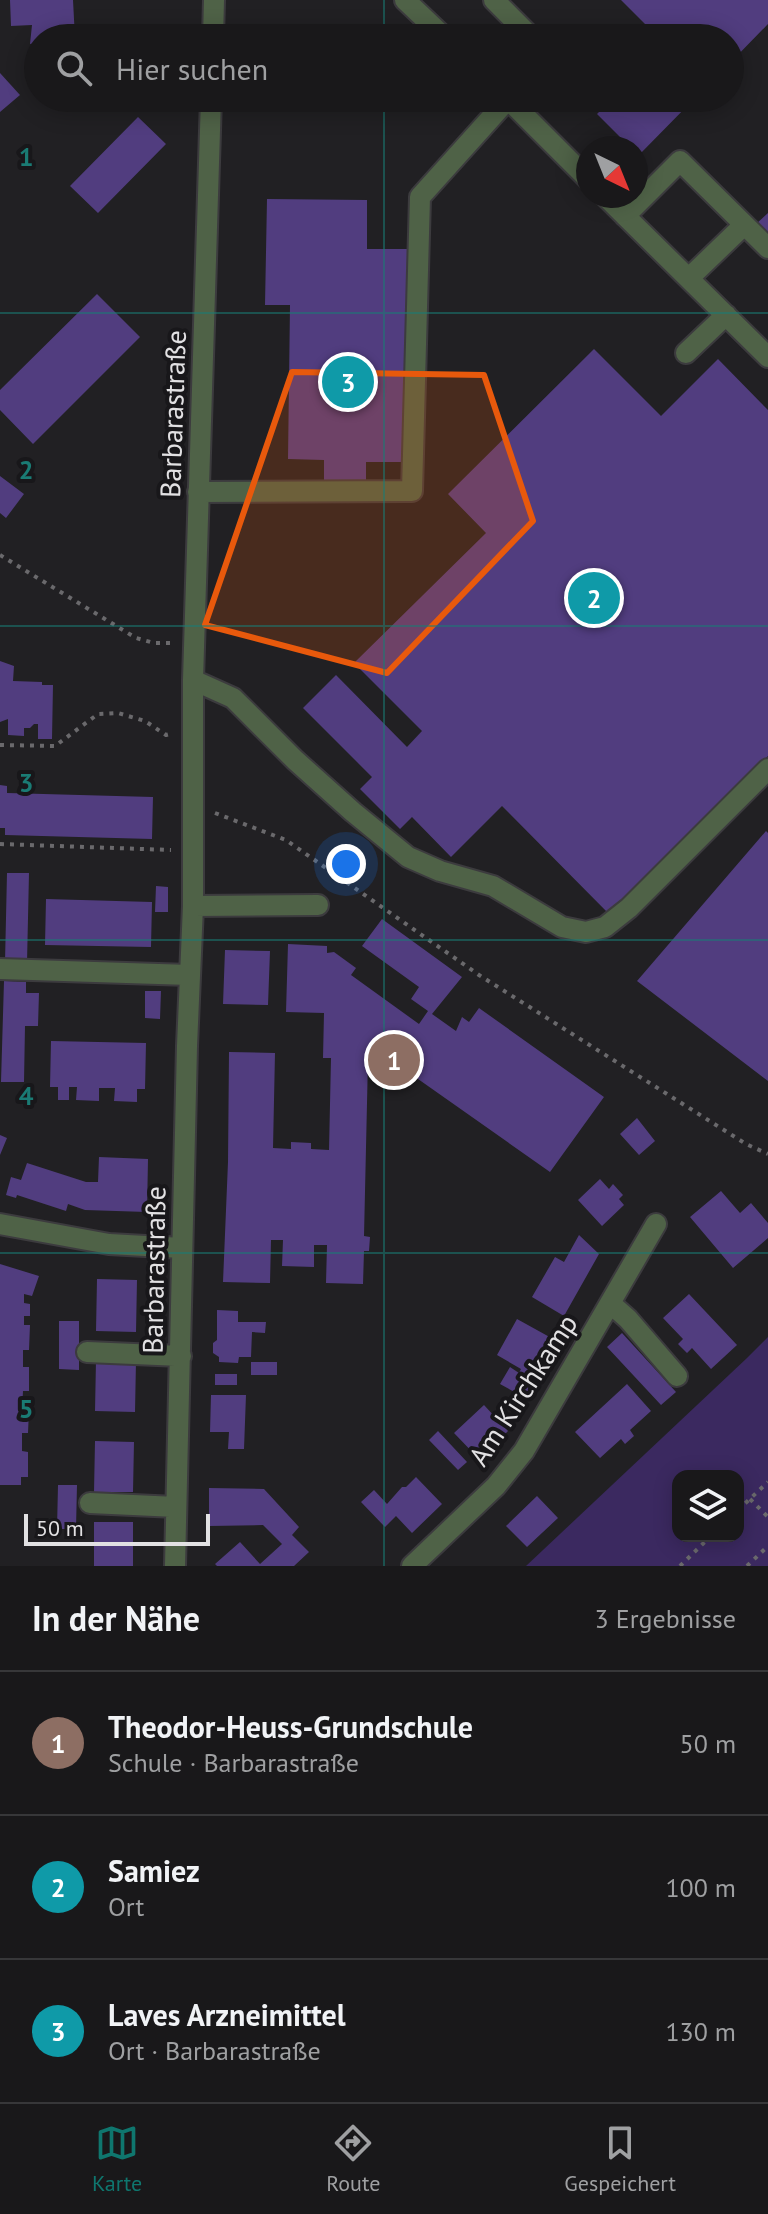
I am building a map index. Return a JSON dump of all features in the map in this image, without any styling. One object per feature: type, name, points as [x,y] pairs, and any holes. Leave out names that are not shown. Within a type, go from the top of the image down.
[{"type":"street","points":[[213,24],[214,0]]},
{"type":"street","points":[[494,0],[518,24]]},
{"type":"street","points":[[415,3],[433,24]]},
{"type":"street","name":"Barbarastraße","points":[[175,1566],[193,906],[193,680],[211,112]]},
{"type":"street","points":[[198,492],[412,491],[420,197],[495,112]]},
{"type":"street","points":[[520,112],[576,167]]},
{"type":"street","points":[[625,216],[680,161],[768,248]]},
{"type":"street","points":[[617,208],[768,357]]},
{"type":"street","points":[[689,278],[743,226]]},
{"type":"street","points":[[686,353],[726,315]]},
{"type":"street","points":[[193,680],[233,698],[295,760],[408,857],[440,871],[493,886],[562,927],[586,932],[605,927],[629,908],[768,769]]},
{"type":"street","points":[[193,906],[318,905]]},
{"type":"street","points":[[0,969],[190,975]]},
{"type":"street","points":[[0,1224],[109,1244],[182,1248]]},
{"type":"street","name":"Am Kirchkamp","points":[[412,1566],[496,1486],[524,1451],[656,1224]]},
{"type":"street","points":[[611,1304],[677,1376]]},
{"type":"street","points":[[87,1352],[181,1356]]},
{"type":"street","points":[[90,1503],[176,1507]]},
{"type":"path","points":[[0,555],[136,638],[154,643],[196,642]]},
{"type":"path","points":[[0,745],[55,746],[98,714],[118,713],[145,721],[166,735],[195,731]]},
{"type":"path","points":[[194,805],[286,840],[479,975],[746,1144],[768,1154]]},
{"type":"path","points":[[0,844],[194,850]]},
{"type":"path","points":[[744,1504],[768,1482]]},
{"type":"path","points":[[750,1499],[768,1517]]},
{"type":"path","points":[[680,1566],[705,1542]]},
{"type":"path","points":[[747,1566],[768,1546]]},
{"type":"highlighted area","points":[[292,372],[484,375],[533,521],[387,673],[205,625]]},
{"type":"shaded area","points":[[768,1337],[768,1566],[526,1566],[747,1358]]},
{"type":"building","points":[[10,0],[73,0],[74,24],[11,26]]},
{"type":"building","points":[[621,0],[768,0],[768,24],[744,49],[744,24],[645,24]]},
{"type":"building","points":[[0,73],[20,95],[0,112]]},
{"type":"building","points":[[599,112],[681,112],[648,146],[648,136],[619,136],[597,114]]},
{"type":"building","points":[[138,117],[166,144],[98,213],[70,186]]},
{"type":"building","points":[[267,199],[367,200],[367,249],[409,249],[406,462],[366,462],[366,481],[324,481],[324,460],[288,459],[290,305],[265,305]]},
{"type":"building","points":[[768,213],[768,236],[756,224]]},
{"type":"building","points":[[97,294],[140,337],[33,444],[0,410],[0,390]]},
{"type":"building","points":[[594,349],[661,416],[718,359],[768,410],[768,756],[609,914],[502,806],[451,857],[412,817],[400,829],[360,789],[372,777],[303,708],[336,675],[407,747],[422,731],[354,663],[486,533],[448,494]]},
{"type":"building","points":[[0,476],[24,494],[6,518],[0,513]]},
{"type":"building","points":[[0,661],[14,666],[13,681],[53,685],[52,739],[38,739],[38,724],[24,728],[24,736],[8,735],[8,719],[0,722]]},
{"type":"building","points":[[0,785],[7,786],[7,793],[153,797],[152,839],[5,835],[5,828],[0,828]]},
{"type":"building","points":[[766,831],[768,833],[768,1081],[637,981]]},
{"type":"building","points":[[7,873],[29,873],[27,963],[5,962]]},
{"type":"building","points":[[156,886],[168,887],[168,912],[155,912]]},
{"type":"building","points":[[46,899],[152,902],[151,947],[45,945]]},
{"type":"building","points":[[382,919],[462,977],[432,1014],[456,1031],[462,1017],[469,1022],[479,1008],[604,1097],[550,1172],[391,1060],[368,1059],[364,1236],[370,1237],[369,1251],[364,1251],[363,1284],[326,1283],[327,1245],[314,1245],[314,1267],[282,1266],[283,1240],[271,1240],[270,1283],[223,1282],[229,1052],[275,1053],[273,1148],[291,1149],[291,1142],[311,1143],[311,1149],[329,1150],[331,1058],[323,1058],[324,1013],[286,1012],[288,944],[327,946],[327,953],[334,952],[356,968],[351,975],[419,1024],[428,1011],[411,999],[419,987],[362,946]]},
{"type":"building","points":[[225,950],[270,951],[268,1005],[223,1004]]},
{"type":"building","points":[[4,981],[26,982],[26,993],[39,993],[38,1026],[25,1026],[24,1082],[1,1082]]},
{"type":"building","points":[[145,991],[161,991],[160,1019],[145,1018]]},
{"type":"building","points":[[51,1041],[146,1043],[145,1089],[137,1089],[137,1102],[114,1101],[115,1088],[99,1088],[99,1101],[76,1100],[77,1087],[69,1087],[69,1100],[58,1100],[58,1087],[50,1087]]},
{"type":"building","points":[[637,1118],[655,1141],[639,1155],[620,1134]]},
{"type":"building","points":[[0,1135],[7,1138],[0,1155]]},
{"type":"building","points":[[99,1157],[148,1159],[147,1212],[85,1210],[68,1204],[66,1211],[17,1195],[16,1198],[6,1195],[11,1177],[21,1180],[27,1163],[86,1182],[98,1182]]},
{"type":"building","points":[[600,1179],[609,1189],[613,1184],[623,1195],[619,1199],[624,1205],[602,1226],[578,1200]]},
{"type":"building","points":[[721,1191],[740,1213],[751,1203],[768,1223],[768,1238],[733,1268],[690,1217]]},
{"type":"building","points":[[579,1235],[599,1254],[564,1316],[532,1297],[555,1257],[564,1262]]},
{"type":"building","points":[[0,1264],[39,1276],[32,1296],[24,1294],[24,1303],[30,1304],[30,1316],[24,1316],[24,1325],[30,1325],[29,1350],[23,1350],[23,1367],[29,1367],[29,1391],[23,1391],[22,1410],[29,1410],[28,1433],[22,1433],[22,1451],[28,1452],[28,1477],[21,1477],[21,1485],[0,1485]]},
{"type":"building","points":[[97,1279],[137,1280],[136,1332],[96,1331]]},
{"type":"building","points":[[689,1294],[737,1345],[711,1369],[692,1348],[687,1353],[678,1344],[683,1339],[663,1318]]},
{"type":"building","points":[[217,1310],[238,1311],[238,1322],[266,1322],[265,1333],[252,1332],[251,1357],[239,1357],[238,1363],[219,1362],[219,1357],[213,1353],[213,1343],[217,1340]]},
{"type":"building","points":[[517,1319],[555,1340],[534,1375],[541,1379],[529,1400],[500,1384],[510,1367],[519,1373],[521,1369],[497,1355]]},
{"type":"building","points":[[59,1321],[79,1321],[79,1370],[59,1369]]},
{"type":"building","points":[[622,1333],[676,1392],[661,1405],[607,1347]]},
{"type":"building","points":[[96,1360],[136,1361],[135,1412],[95,1411]]},
{"type":"building","points":[[251,1362],[277,1362],[277,1375],[251,1375]]},
{"type":"building","points":[[215,1374],[237,1374],[237,1385],[215,1385]]},
{"type":"building","points":[[627,1384],[651,1411],[630,1430],[634,1436],[625,1444],[621,1439],[600,1458],[575,1432]]},
{"type":"building","points":[[211,1395],[246,1395],[244,1449],[228,1449],[229,1432],[210,1432]]},
{"type":"building","points":[[484,1405],[508,1431],[480,1460],[454,1433]]},
{"type":"building","points":[[438,1431],[467,1462],[458,1470],[429,1440]]},
{"type":"building","points":[[95,1441],[134,1442],[133,1492],[94,1492]]},
{"type":"building","points":[[416,1477],[442,1504],[412,1533],[396,1516],[385,1527],[361,1502],[374,1490],[387,1504]]},
{"type":"building","points":[[58,1485],[77,1485],[76,1529],[57,1529]]},
{"type":"building","points":[[209,1488],[264,1489],[299,1527],[292,1535],[309,1552],[294,1566],[217,1566],[215,1564],[240,1542],[260,1564],[282,1544],[263,1525],[209,1526]]},
{"type":"building","points":[[537,1496],[558,1518],[527,1547],[506,1526]]},
{"type":"building","points":[[94,1522],[133,1522],[133,1566],[94,1566]]},
{"type":"place","name":"Laves Arzneimittel","points":[[348,382]]},
{"type":"place","name":"Samiez","points":[[594,598]]},
{"type":"place","name":"Theodor-Heuss-Grundschule","points":[[394,1060]]}]
